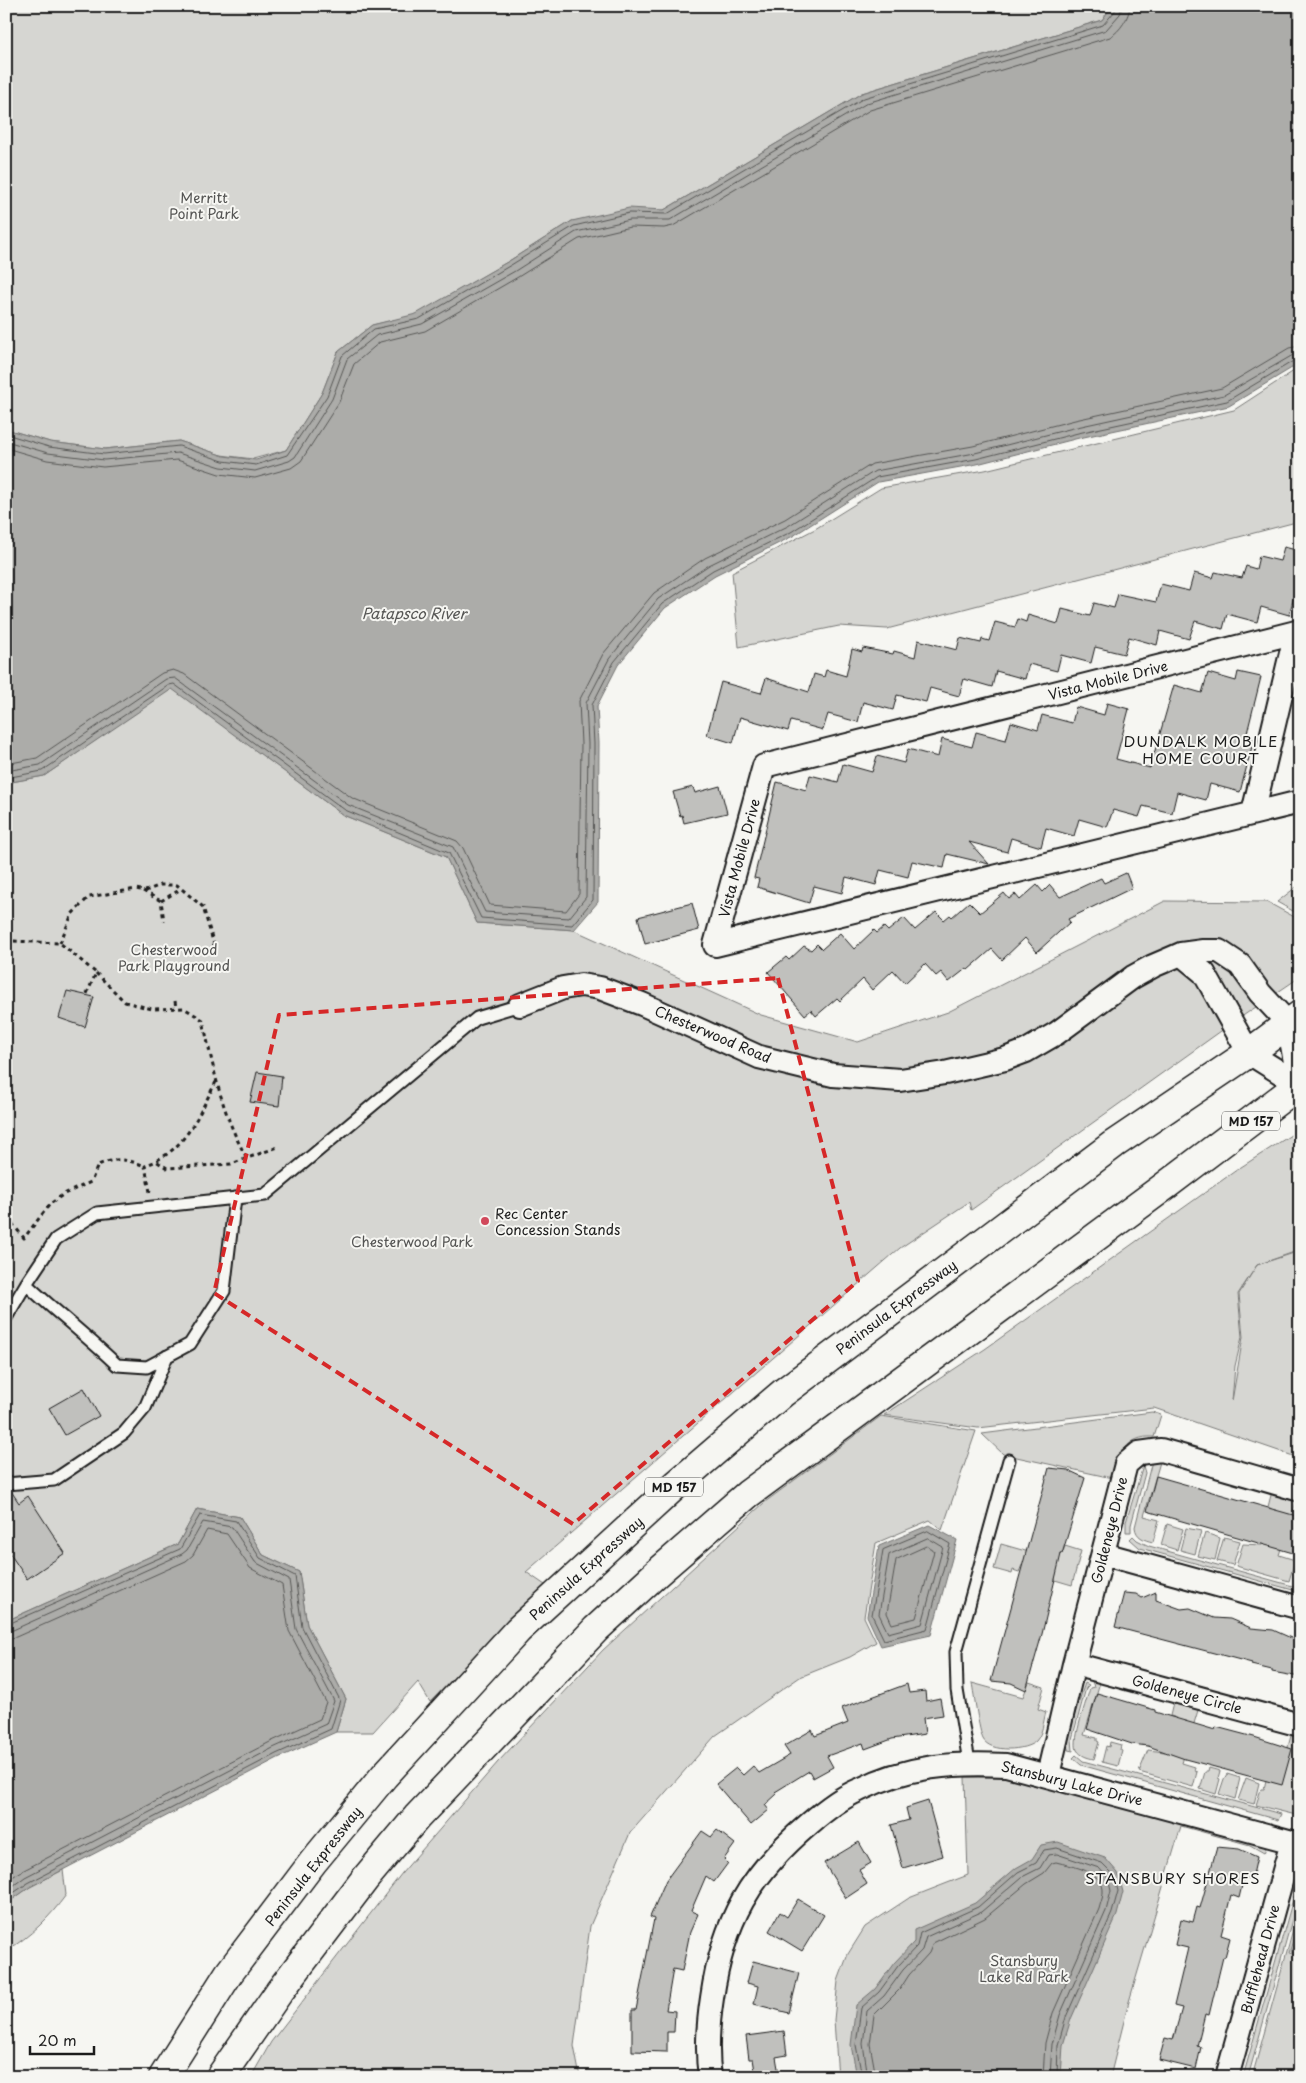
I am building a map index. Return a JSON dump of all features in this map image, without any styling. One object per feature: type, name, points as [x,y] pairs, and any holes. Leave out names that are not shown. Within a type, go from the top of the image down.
[{"type":"main road","name":"Peninsula Expressway","points":[[163,2077],[229,1973],[313,1862],[384,1776],[518,1630],[678,1483],[784,1392],[1114,1144],[1249,1053],[1294,1019]]},
{"type":"main road","name":"MD 157","points":[[220,2077],[279,1992],[359,1887],[417,1817],[596,1629],[748,1494],[1300,1084]]},
{"type":"street","name":"Vista Mobile Drive","points":[[1253,813],[1298,632],[764,766],[715,945],[1300,802]]},
{"type":"street","name":"Chesterwood Road","points":[[520,1005],[563,988],[581,985],[600,988],[642,1004],[759,1057],[833,1075],[900,1080],[945,1073],[1005,1059],[1026,1051],[1057,1033],[1133,977],[1181,954],[1219,951],[1228,956],[1240,965],[1260,993],[1294,1019]]},
{"type":"street","points":[[1181,954],[1204,973],[1249,1053],[1300,1084]]},
{"type":"street","points":[[1294,1019],[1300,1084]]},
{"type":"street","name":"Goldeneye Drive","points":[[1048,1775],[1074,1664],[1126,1464],[1139,1453],[1161,1450],[1300,1490]]},
{"type":"street","points":[[1104,1554],[1300,1608]]},
{"type":"street","name":"Goldeneye Circle","points":[[1074,1664],[1300,1725]]},
{"type":"street","name":"Stansbury Lake Drive","points":[[710,2077],[707,2058],[708,2024],[717,1961],[729,1928],[746,1893],[770,1860],[828,1808],[859,1790],[927,1767],[969,1762],[1006,1765],[1296,1843]]},
{"type":"street","name":"Bufflehead Drive","points":[[1227,2077],[1296,1843]]},
{"type":"lane","points":[[6,1318],[26,1284],[56,1240],[97,1213],[264,1195],[477,1018],[520,1005]]},
{"type":"lane","points":[[26,1284],[57,1313],[85,1334],[117,1365],[147,1367],[190,1344],[224,1291],[235,1198]]},
{"type":"lane","points":[[6,1484],[54,1480],[124,1433],[145,1408],[167,1356]]},
{"type":"lane","points":[[969,1762],[958,1690],[956,1652],[1009,1460]]},
{"type":"path","points":[[510,6],[530,6]]},
{"type":"path","points":[[60,942],[72,914],[89,897],[140,890],[146,891],[160,885],[177,885],[203,907],[214,945],[211,955]]},
{"type":"path","points":[[161,901],[181,889]]},
{"type":"path","points":[[140,890],[161,901]]},
{"type":"path","points":[[161,901],[164,921]]},
{"type":"path","points":[[6,943],[12,941],[60,942],[96,973],[124,1002],[152,1010],[184,1008],[203,1020],[217,1081],[237,1141],[247,1158]]},
{"type":"path","points":[[86,996],[96,973]]},
{"type":"path","points":[[176,1001],[176,1008]]},
{"type":"path","points":[[6,1226],[11,1222],[24,1238],[50,1204],[91,1182],[98,1166],[108,1161],[126,1159],[145,1166],[168,1155],[185,1139],[217,1081]]},
{"type":"path","points":[[156,1160],[167,1168],[231,1164],[278,1147]]},
{"type":"path","points":[[145,1166],[152,1207]]},
{"type":"highlighted area","points":[[778,978],[858,1281],[573,1524],[214,1293],[279,1015]]},
{"type":"green space","name":"Merritt Point Park","points":[[6,6],[1112,6],[1102,20],[862,93],[664,210],[572,221],[509,261],[416,315],[372,325],[338,352],[322,393],[286,450],[253,459],[221,455],[179,441],[105,449],[50,442],[6,429]]},
{"type":"green space","points":[[1300,367],[1300,521],[887,629],[839,626],[739,647],[732,572],[815,529],[881,488],[985,470],[1234,410]]},
{"type":"green space","name":"Chesterwood Park","points":[[172,688],[343,815],[446,857],[477,923],[574,930],[761,1015],[858,1042],[948,1012],[1165,901],[1267,902],[1300,920],[1300,977],[1228,1026],[971,1210],[969,1202],[900,1248],[526,1572],[545,1585],[430,1702],[418,1682],[373,1732],[336,1732],[346,1699],[307,1625],[299,1572],[263,1555],[240,1517],[197,1509],[178,1544],[6,1621],[6,783],[44,776]]},
{"type":"green space","points":[[1300,884],[1300,915],[1277,902]]},
{"type":"green space","points":[[1291,1135],[1300,1135],[1300,1250],[1257,1265],[1300,1251],[1300,1476],[1296,1473],[1299,1458],[1154,1408],[978,1428],[884,1415],[985,1349],[1238,1169]],"holes":[[[1257,1265],[1239,1294],[1243,1337],[1232,1401],[1235,1366],[1242,1337],[1238,1294]]]},
{"type":"green space","points":[[1152,1412],[1161,1415],[1154,1437],[1144,1437],[1130,1443],[1121,1454],[1112,1478],[1003,1454],[982,1434]]},
{"type":"green space","points":[[881,1416],[976,1431],[942,1530],[930,1520],[876,1543],[864,1617],[876,1642],[850,1657],[800,1677],[715,1736],[630,1833],[590,1926],[574,2046],[580,2077],[251,2077],[271,2042],[402,1873],[498,1762],[603,1650],[765,1502]]},
{"type":"green space","points":[[1152,1461],[1160,1462],[1144,1516],[1159,1520],[1153,1542],[1141,1538],[1135,1527]]},
{"type":"green space","points":[[1143,1466],[1145,1473],[1131,1525],[1131,1532],[1126,1532],[1126,1522]]},
{"type":"green space","points":[[1272,1491],[1297,1499],[1279,1555],[1295,1560],[1289,1581],[1236,1566],[1243,1544],[1262,1545],[1272,1509],[1268,1507]]},
{"type":"green space","points":[[1167,1524],[1183,1529],[1177,1550],[1161,1545]]},
{"type":"green space","points":[[1186,1528],[1201,1531],[1195,1554],[1180,1550]]},
{"type":"green space","points":[[1205,1533],[1220,1538],[1215,1560],[1198,1556]]},
{"type":"green space","points":[[1133,1536],[1149,1546],[1300,1588],[1300,1592],[1140,1548],[1130,1539]]},
{"type":"green space","points":[[1224,1537],[1240,1541],[1233,1565],[1217,1561]]},
{"type":"green space","points":[[1001,1544],[1057,1560],[1065,1546],[1081,1551],[1072,1585],[1055,1580],[1056,1572],[1038,1566],[1022,1565],[1019,1572],[1013,1570],[1012,1574],[994,1569]]},
{"type":"green space","points":[[1091,1678],[1101,1679],[1084,1735],[1097,1738],[1099,1742],[1094,1759],[1080,1754],[1076,1745],[1076,1737],[1090,1688],[1094,1687]]},
{"type":"green space","points":[[1029,1682],[1044,1687],[1038,1709],[1046,1712],[1036,1741],[1024,1747],[1008,1749],[993,1747],[987,1744],[983,1739],[980,1728],[972,1683],[1023,1697]]},
{"type":"green space","points":[[1085,1683],[1089,1685],[1086,1688],[1072,1739],[1073,1751],[1068,1750],[1067,1738]]},
{"type":"green space","points":[[1174,1699],[1199,1707],[1182,1763],[1195,1767],[1194,1771],[1197,1772],[1193,1787],[1139,1772],[1148,1750],[1165,1752],[1174,1717],[1170,1716]]},
{"type":"green space","points":[[1292,1732],[1300,1735],[1300,1816],[1256,1805],[1266,1780],[1290,1749],[1288,1747]]},
{"type":"green space","points":[[1110,1742],[1121,1745],[1120,1750],[1122,1751],[1118,1766],[1102,1762],[1106,1746],[1109,1747]]},
{"type":"green space","points":[[1076,1755],[1083,1761],[1281,1814],[1278,1820],[1081,1765],[1073,1758]]},
{"type":"green space","points":[[1209,1768],[1220,1771],[1216,1794],[1200,1789],[1205,1772],[1208,1772]]},
{"type":"green space","points":[[1227,1774],[1240,1778],[1235,1799],[1219,1794]]},
{"type":"green space","name":"Stansbury Lake Rd Park","points":[[965,1777],[1004,1777],[1039,1780],[1258,1842],[1266,1848],[1264,1853],[1250,1845],[1181,1826],[1128,2005],[1110,2077],[838,2077],[834,2020],[838,1981],[848,1954],[865,1927],[909,1898],[968,1875]]},
{"type":"green space","points":[[1246,1778],[1259,1783],[1254,1804],[1238,1800]]},
{"type":"green space","points":[[63,1870],[66,1895],[39,1926],[6,1951],[6,1904],[30,1887]]},
{"type":"green space","points":[[1300,1874],[1300,1891],[1248,2077],[1243,2077]]},
{"type":"green space","points":[[1300,1904],[1300,1917],[1289,1953],[1300,1956],[1300,2077],[1252,2077]]},
{"type":"green space","points":[[1300,1919],[1300,1955],[1291,1952]]},
{"type":"water","name":"Patapsco River","points":[[1112,6],[1300,6],[1300,363],[1229,406],[1079,438],[977,464],[878,482],[793,536],[715,575],[665,608],[618,665],[597,706],[599,743],[598,902],[574,930],[477,923],[446,857],[343,815],[172,689],[44,776],[6,783],[6,429],[50,442],[105,449],[179,441],[224,456],[256,460],[286,450],[322,393],[338,352],[372,325],[416,314],[509,261],[572,221],[629,208],[664,210],[862,93],[1102,20]]},
{"type":"water","points":[[197,1509],[240,1517],[263,1555],[299,1572],[307,1625],[346,1699],[336,1732],[278,1758],[30,1887],[6,1904],[6,1621],[178,1544]]},
{"type":"water","points":[[929,1525],[957,1540],[931,1635],[881,1646],[867,1616],[879,1546]]},
{"type":"water","points":[[1058,1842],[1105,1858],[1118,1873],[1123,1892],[1117,1915],[1071,2019],[1063,2045],[1061,2077],[857,2077],[851,2045],[856,2005],[875,1989],[894,1963],[914,1942],[914,1930],[975,1903],[1016,1868],[1032,1859],[1041,1845]]},
{"type":"building","points":[[1284,547],[1300,551],[1300,575],[1289,615],[1261,607],[1257,622],[1227,614],[1223,629],[1195,621],[1189,639],[1160,631],[1157,645],[1129,637],[1124,654],[1095,647],[1091,663],[1061,655],[1057,671],[1029,664],[1025,679],[996,671],[992,687],[964,679],[959,696],[930,688],[926,702],[897,695],[893,710],[863,702],[858,722],[828,714],[823,730],[791,721],[788,731],[740,717],[733,743],[707,735],[721,682],[761,693],[766,678],[809,692],[814,674],[824,677],[826,670],[846,676],[852,649],[862,652],[863,648],[893,654],[894,651],[915,657],[918,640],[957,650],[960,638],[981,643],[982,639],[989,641],[995,622],[1015,627],[1018,619],[1026,622],[1028,615],[1058,624],[1062,609],[1090,616],[1094,603],[1114,608],[1118,594],[1156,602],[1161,584],[1189,591],[1194,573],[1213,578],[1215,572],[1242,578],[1246,566],[1256,569],[1259,556],[1280,561]]},
{"type":"building","points":[[1238,672],[1261,677],[1246,737],[1254,739],[1240,792],[1210,784],[1206,800],[1177,792],[1172,813],[1143,806],[1139,817],[1113,810],[1107,827],[1079,819],[1074,836],[1046,828],[1041,847],[1011,838],[1007,852],[969,842],[989,864],[947,854],[944,868],[912,861],[908,877],[880,870],[876,885],[846,877],[842,893],[814,886],[809,903],[757,887],[759,879],[754,878],[777,782],[806,790],[810,775],[838,782],[843,764],[872,772],[877,756],[904,763],[908,749],[938,757],[942,739],[972,747],[976,732],[1006,740],[1011,722],[1038,730],[1042,715],[1072,723],[1076,707],[1104,715],[1107,703],[1129,709],[1116,759],[1150,768],[1174,685],[1202,693],[1208,673],[1236,681]]},
{"type":"building","points":[[720,786],[727,813],[684,823],[673,792],[693,787],[695,793]]},
{"type":"building","points":[[1126,873],[1132,888],[1068,919],[1070,922],[1037,952],[1025,938],[1002,960],[992,949],[968,970],[967,968],[949,982],[941,972],[936,976],[925,964],[905,983],[893,970],[872,990],[863,979],[840,1001],[837,998],[816,1016],[811,1010],[805,1015],[768,972],[786,957],[789,960],[804,946],[811,950],[817,944],[822,949],[840,933],[854,949],[874,930],[877,933],[884,927],[888,931],[904,918],[915,930],[936,912],[944,920],[950,915],[952,917],[969,902],[980,913],[1004,893],[1009,899],[1015,894],[1020,900],[1037,885],[1043,892],[1050,885],[1060,897],[1101,878],[1104,883]]},
{"type":"building","points":[[692,903],[699,930],[645,944],[638,917]]},
{"type":"building","points":[[67,991],[94,997],[85,1027],[59,1018]]},
{"type":"building","points":[[257,1072],[282,1076],[279,1106],[250,1102]]},
{"type":"building","points":[[84,1388],[99,1416],[65,1435],[49,1408]]},
{"type":"building","points":[[1049,1468],[1068,1470],[1085,1478],[1061,1554],[1042,1634],[1026,1690],[1011,1683],[991,1681]]},
{"type":"building","points":[[1156,1476],[1300,1517],[1300,1555],[1147,1511]]},
{"type":"building","points":[[6,1491],[11,1491],[19,1503],[28,1496],[65,1553],[27,1579],[6,1548]]},
{"type":"building","points":[[1156,1592],[1156,1600],[1181,1609],[1190,1608],[1214,1618],[1230,1619],[1251,1628],[1273,1630],[1300,1642],[1300,1677],[1272,1672],[1272,1670],[1251,1665],[1252,1663],[1115,1627],[1124,1593],[1136,1594],[1142,1598]]},
{"type":"building","points":[[907,1684],[909,1693],[925,1691],[926,1701],[940,1698],[943,1715],[923,1718],[925,1734],[892,1739],[865,1749],[863,1743],[827,1756],[833,1767],[813,1778],[809,1771],[775,1792],[777,1794],[765,1805],[769,1810],[751,1825],[716,1784],[736,1768],[743,1775],[753,1766],[759,1773],[790,1755],[784,1746],[812,1730],[815,1736],[848,1723],[842,1708]]},
{"type":"building","points":[[1097,1693],[1215,1730],[1216,1727],[1292,1749],[1282,1785],[1185,1759],[1148,1746],[1132,1744],[1087,1729]]},
{"type":"building","points":[[928,1801],[943,1856],[903,1868],[891,1825],[909,1820],[906,1808]]},
{"type":"building","points":[[717,1830],[735,1844],[724,1859],[728,1863],[714,1882],[706,1876],[691,1911],[698,1914],[690,1932],[682,1971],[673,1969],[666,2010],[675,2011],[674,2032],[667,2032],[667,2052],[632,2051],[632,2010],[636,2010],[654,1919],[650,1917],[666,1880],[702,1831],[711,1837]]},
{"type":"building","points":[[859,1842],[871,1863],[859,1870],[867,1884],[846,1898],[824,1863]]},
{"type":"building","points":[[1217,1847],[1239,1849],[1257,1857],[1252,1879],[1244,1877],[1239,1898],[1231,1895],[1221,1935],[1230,1938],[1225,1957],[1223,1957],[1209,2015],[1205,2014],[1197,2046],[1201,2047],[1196,2069],[1159,2060],[1165,2038],[1173,2040],[1182,2008],[1174,2006],[1188,1948],[1175,1945],[1181,1919],[1193,1922],[1197,1907],[1200,1908]]},
{"type":"building","points":[[798,1899],[824,1915],[802,1951],[769,1931],[780,1912],[787,1917]]},
{"type":"building","points":[[753,1961],[799,1973],[789,2013],[754,2004],[758,1986],[747,1983]]},
{"type":"building","points":[[784,2031],[787,2055],[776,2057],[779,2074],[756,2077],[753,2059],[749,2059],[746,2036]]},
{"type":"place","name":"Rec Center Concession Stands","points":[[485,1221]]},
{"type":"district","name":"DUNDALK MOBILE HOME COURT","points":[[1201,748]]},
{"type":"district","name":"STANSBURY SHORES","points":[[1173,1877]]},
{"type":"park label","name":"Chesterwood Park Playground","points":[[174,958]]}]
